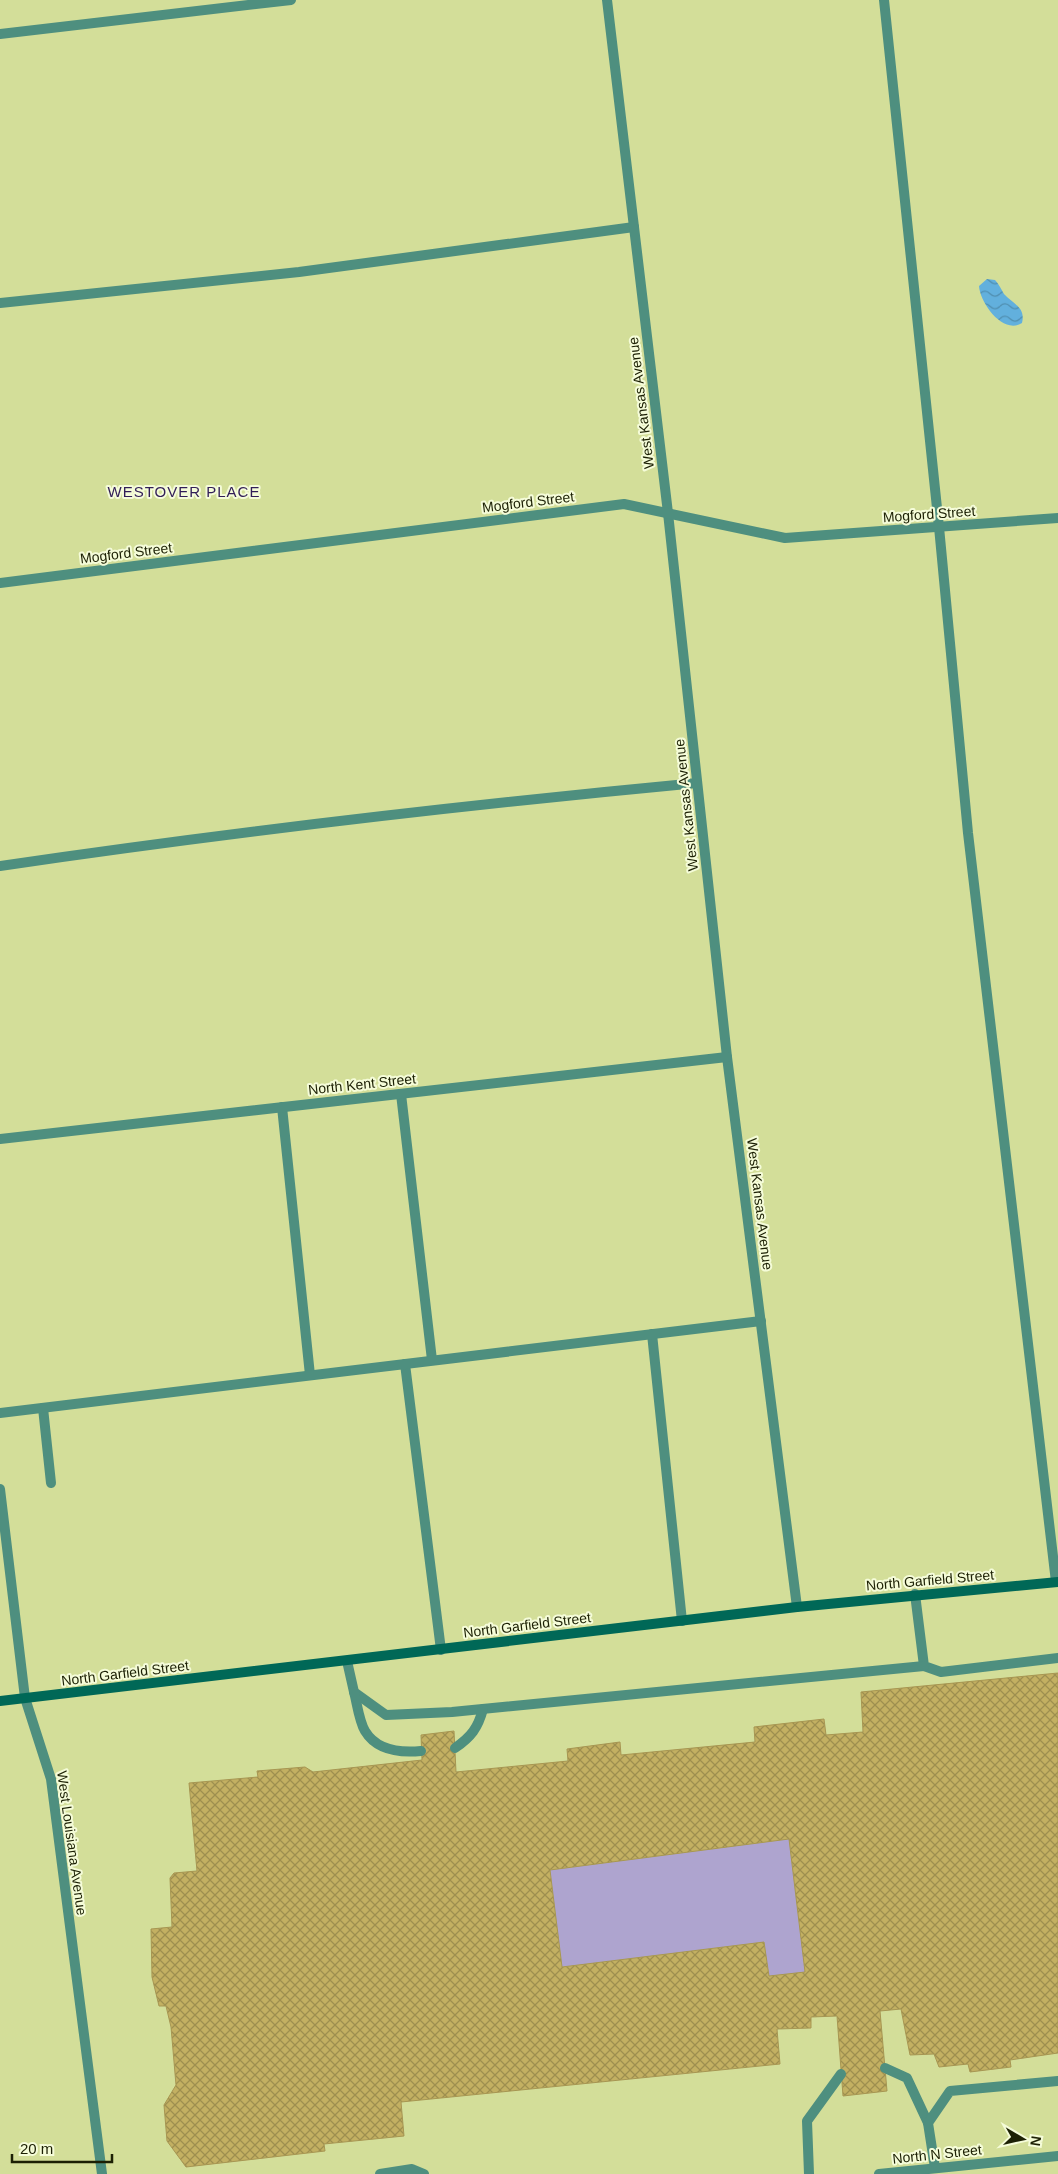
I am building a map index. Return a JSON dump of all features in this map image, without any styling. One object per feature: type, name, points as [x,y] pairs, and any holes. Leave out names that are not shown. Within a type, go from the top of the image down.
[{"type":"main road","name":"North Garfield Street","points":[[0,1701],[797,1607],[915,1594],[1057,1582]]},
{"type":"street","points":[[0,34],[291,0]]},
{"type":"street","name":"West Kansas Avenue","points":[[607,0],[668,513],[727,1057],[797,1607]]},
{"type":"street","points":[[884,0],[940,527],[968,833],[1057,1582]]},
{"type":"street","points":[[0,303],[299,272],[634,227]]},
{"type":"street","name":"Mogford Street","points":[[0,583],[624,504],[785,538],[1058,518]]},
{"type":"street","points":[[0,866],[198,838],[431,810],[697,783]]},
{"type":"street","name":"North Kent Street","points":[[0,1139],[727,1057]]},
{"type":"street","points":[[401,1094],[432,1360]]},
{"type":"street","points":[[282,1107],[310,1375]]},
{"type":"street","points":[[0,1413],[761,1321]]},
{"type":"street","points":[[652,1334],[682,1621]]},
{"type":"street","points":[[405,1364],[441,1650]]},
{"type":"street","points":[[43,1408],[51,1483]]},
{"type":"street","name":"West Louisiana Avenue","points":[[0,1489],[24,1698],[51,1779],[102,2174]]},
{"type":"street","points":[[915,1594],[924,1666]]},
{"type":"street","points":[[354,1692],[386,1715],[483,1709],[924,1666],[941,1672],[1058,1658]]},
{"type":"street","points":[[347,1661],[364,1730],[381,1746],[401,1752],[421,1751]]},
{"type":"street","points":[[455,1748],[470,1737],[478,1726],[483,1709]]},
{"type":"street","points":[[885,2068],[907,2078],[928,2123],[935,2168]]},
{"type":"street","points":[[809,2174],[807,2121],[841,2074]]},
{"type":"street","points":[[928,2123],[950,2091],[1058,2081]]},
{"type":"street","name":"North N Street","points":[[879,2174],[1058,2156]]},
{"type":"street","points":[[380,2174],[412,2169],[424,2174]]},
{"type":"shaded area","points":[[789,1839],[805,1972],[769,1976],[764,1942],[562,1967],[550,1870]]},
{"type":"water","points":[[987,279],[995,280],[1004,294],[1018,306],[1022,313],[1022,323],[1015,326],[1007,325],[1000,321],[988,308],[983,301],[979,286]]},
{"type":"building","points":[[1058,1673],[1058,2053],[1010,2060],[1011,2067],[970,2072],[968,2064],[939,2067],[934,2054],[910,2055],[901,2009],[880,2011],[887,2091],[843,2096],[837,2016],[811,2017],[811,2028],[777,2029],[780,2064],[401,2102],[404,2136],[324,2144],[325,2151],[186,2167],[167,2141],[164,2105],[176,2085],[171,2027],[166,2006],[159,2006],[152,1977],[151,1929],[172,1927],[170,1878],[174,1873],[197,1871],[189,1783],[258,1777],[257,1771],[305,1767],[313,1772],[422,1760],[421,1735],[454,1731],[456,1772],[568,1761],[567,1749],[620,1742],[621,1755],[755,1742],[754,1727],[824,1719],[826,1735],[863,1732],[861,1692]],"holes":[[[789,1839],[805,1972],[769,1976],[764,1942],[562,1967],[550,1870]]]},
{"type":"district","name":"WESTOVER PLACE","points":[[184,491]]}]
